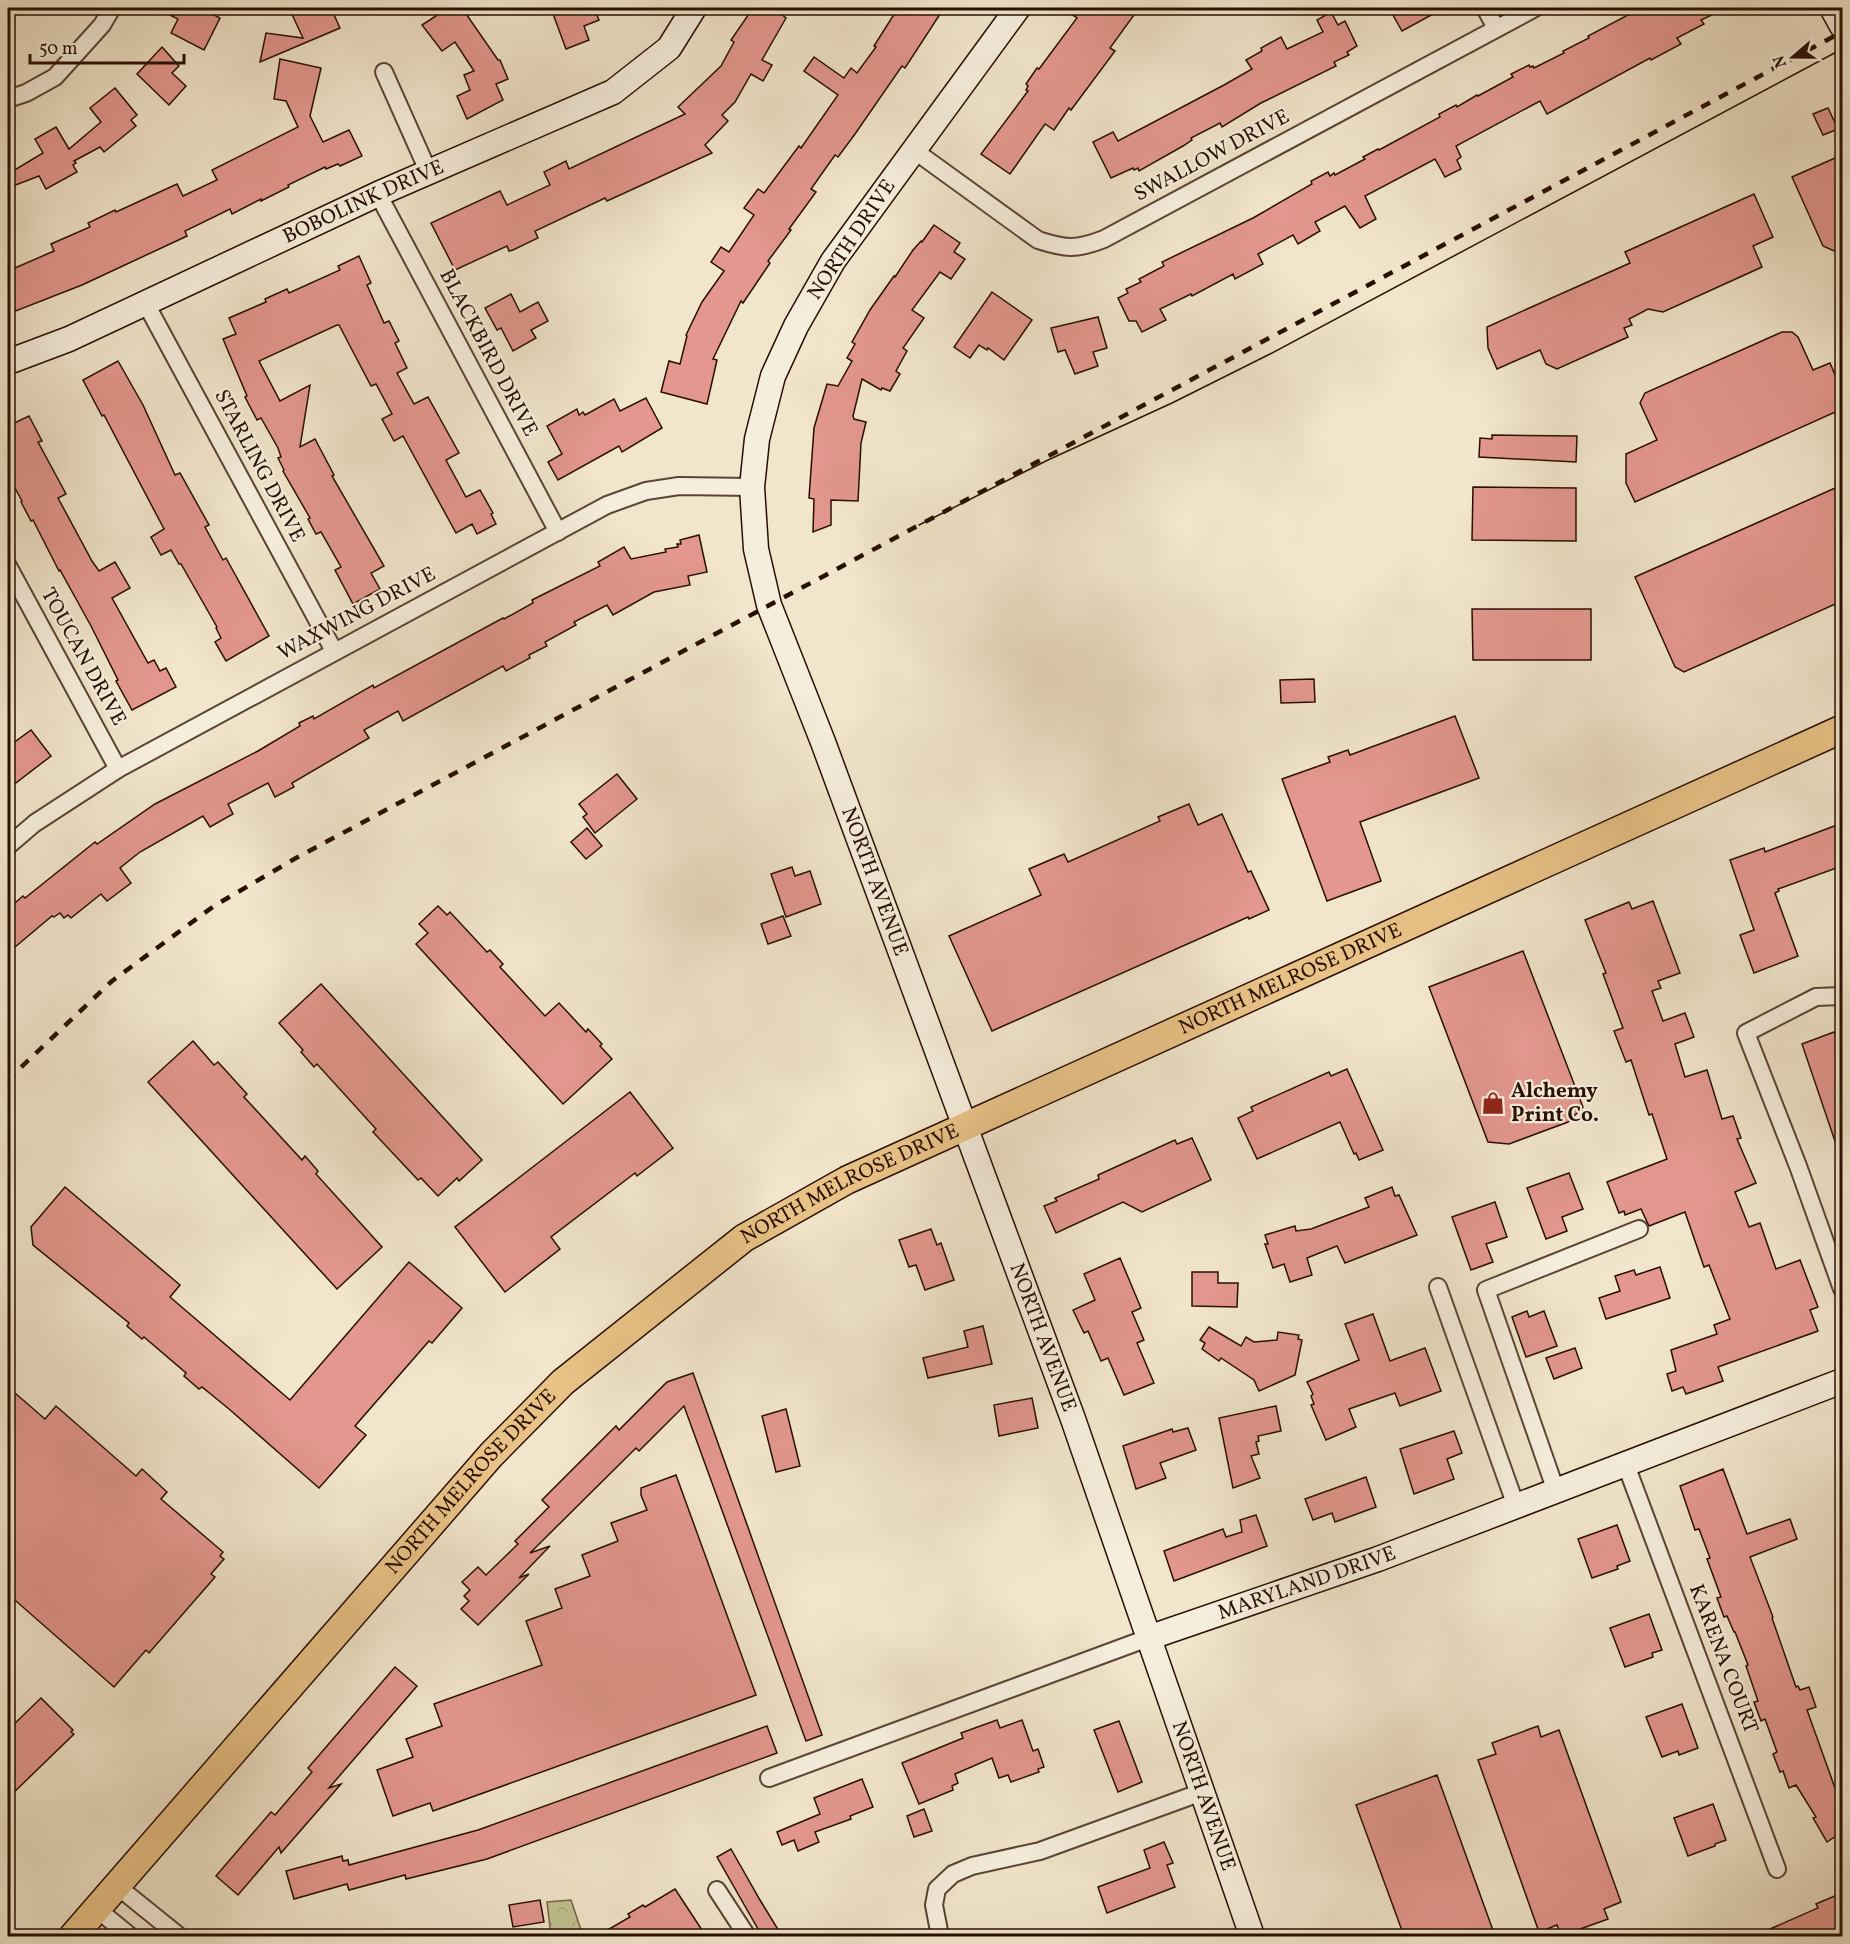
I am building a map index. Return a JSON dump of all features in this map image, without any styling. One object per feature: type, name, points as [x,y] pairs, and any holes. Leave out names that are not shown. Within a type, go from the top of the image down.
[{"type":"main road","name":"BOBOLINK DRIVE","points":[[8,362],[69,339],[378,194],[612,92],[669,48],[694,8]]},
{"type":"main road","points":[[988,49],[996,13],[995,8]]},
{"type":"main road","name":"NORTH DRIVE","points":[[823,742],[770,605],[756,549],[752,487],[757,439],[773,376],[796,326],[833,261],[1018,8]]},
{"type":"main road","points":[[1832,8],[1842,26]]},
{"type":"main road","name":"NORTH MELROSE DRIVE","points":[[73,1936],[491,1455],[563,1382],[744,1238],[847,1180],[1842,729]]},
{"type":"main road","name":"NORTH AVENUE","points":[[823,742],[1073,1419],[1252,1936]]},
{"type":"main road","name":"MARYLAND DRIVE","points":[[1148,1638],[1378,1559],[1842,1381]]},
{"type":"street","points":[[8,99],[26,93],[55,77],[102,25],[112,8]]},
{"type":"street","points":[[1485,8],[1497,28]]},
{"type":"street","name":"SWALLOW DRIVE","points":[[915,151],[1038,240],[1058,247],[1082,248],[1104,240],[1535,8]]},
{"type":"street","points":[[384,72],[429,173]]},
{"type":"street","name":"BLACKBIRD DRIVE","points":[[378,194],[558,532]]},
{"type":"street","name":"STARLING DRIVE","points":[[145,302],[333,651]]},
{"type":"street","name":"WAXWING DRIVE","points":[[8,846],[35,823],[118,769],[606,505],[646,491],[679,486],[752,487]]},
{"type":"street","name":"TOUCAN DRIVE","points":[[8,566],[118,769]]},
{"type":"street","points":[[1842,996],[1816,997],[1746,1033],[1798,1166],[1842,1289]]},
{"type":"street","points":[[1557,1491],[1486,1290],[1639,1229]]},
{"type":"street","points":[[1438,1287],[1516,1506]]},
{"type":"street","name":"KARENA COURT","points":[[1626,1465],[1777,1869]]},
{"type":"street","name":"MARYLAND DRIVE","points":[[769,1778],[1148,1638]]},
{"type":"street","points":[[940,1936],[934,1905],[937,1889],[953,1874],[972,1866],[1040,1851],[1202,1792]]},
{"type":"street","points":[[117,1886],[179,1936]]},
{"type":"street","points":[[717,1890],[747,1936]]},
{"type":"street","points":[[97,1909],[130,1936]]},
{"type":"green space","points":[[571,1900],[583,1936],[551,1936],[547,1902]]},
{"type":"building","points":[[156,8],[201,8],[220,18],[204,50],[171,33],[178,19]]},
{"type":"building","points":[[289,8],[331,8],[340,28],[260,62],[266,33],[303,38]]},
{"type":"building","points":[[448,8],[462,8],[500,60],[508,79],[496,84],[503,100],[467,119],[457,96],[470,90],[464,75],[474,71],[455,42],[442,51],[422,25]]},
{"type":"building","points":[[563,8],[594,8],[599,20],[584,26],[589,40],[566,49],[552,11]]},
{"type":"building","points":[[753,8],[774,8],[786,18],[762,60],[772,65],[763,81],[751,74],[735,102],[722,115],[728,121],[705,145],[712,153],[607,201],[605,198],[535,231],[538,238],[513,250],[509,251],[507,246],[455,270],[431,223],[500,191],[507,205],[550,185],[544,172],[566,161],[569,169],[685,114],[678,107],[721,66],[734,42],[731,40]]},
{"type":"building","points":[[898,8],[944,8],[905,68],[902,66],[838,157],[835,155],[811,189],[816,192],[789,229],[791,230],[768,261],[770,263],[743,303],[741,301],[713,359],[717,360],[707,404],[661,392],[669,361],[680,364],[686,335],[702,302],[724,271],[711,262],[721,247],[729,252],[754,215],[744,208],[758,189],[764,193],[799,146],[801,148],[838,95],[804,71],[814,57],[844,78],[851,68],[857,73],[876,47],[874,46]]},
{"type":"building","points":[[1062,8],[1139,8],[1110,48],[1115,51],[1071,110],[1069,108],[1054,130],[1045,124],[1010,174],[981,154],[1028,91],[1026,84],[1037,68],[1039,69],[1077,18]]},
{"type":"building","points":[[1389,8],[1444,8],[1402,31]]},
{"type":"building","points":[[1641,8],[1726,8],[1701,20],[1704,24],[1677,38],[1681,44],[1651,60],[1650,58],[1547,114],[1540,101],[1456,146],[1461,157],[1457,160],[1461,169],[1445,177],[1435,159],[1365,196],[1376,219],[1360,228],[1345,206],[1315,222],[1320,231],[1298,244],[1293,235],[1258,254],[1263,264],[1235,279],[1233,274],[1192,296],[1191,294],[1160,309],[1166,320],[1142,332],[1136,321],[1129,321],[1118,298],[1128,293],[1126,289],[1141,282],[1139,279],[1164,266],[1162,262],[1253,218],[1312,184],[1311,181],[1328,172],[1330,176],[1334,173],[1335,175],[1365,159],[1363,157],[1440,117],[1439,114],[1513,77],[1511,74],[1529,65],[1534,68],[1564,53],[1563,51],[1589,38],[1588,36]]},
{"type":"building","points":[[1331,12],[1338,25],[1345,21],[1357,46],[1347,52],[1349,55],[1334,62],[1336,66],[1261,103],[1222,127],[1220,123],[1191,138],[1192,140],[1183,146],[1139,171],[1138,168],[1134,170],[1133,168],[1111,178],[1093,142],[1113,132],[1118,141],[1224,85],[1252,69],[1246,60],[1281,37],[1287,49],[1323,32],[1317,20]]},
{"type":"building","points":[[162,47],[179,66],[172,73],[186,86],[169,105],[137,74]]},
{"type":"building","points":[[280,59],[321,68],[310,116],[323,142],[349,130],[362,156],[340,166],[338,164],[326,169],[325,167],[232,214],[230,209],[185,231],[187,236],[82,285],[8,314],[8,271],[54,251],[51,244],[90,227],[88,223],[115,210],[116,212],[177,184],[183,196],[217,180],[212,170],[298,127],[286,101],[274,99]]},
{"type":"building","points":[[115,88],[137,115],[131,120],[136,126],[104,152],[100,147],[74,161],[76,163],[73,165],[77,172],[46,189],[39,176],[8,188],[8,174],[43,153],[35,139],[56,127],[69,149],[101,122],[90,108]]},
{"type":"building","points":[[1828,108],[1838,129],[1823,135],[1813,114]]},
{"type":"building","points":[[1842,155],[1842,247],[1834,251],[1823,246],[1792,177]]},
{"type":"building","points":[[1754,194],[1773,237],[1753,246],[1762,267],[1663,312],[1648,309],[1629,319],[1632,325],[1624,328],[1628,337],[1557,369],[1546,364],[1540,350],[1497,369],[1488,348],[1487,327],[1630,263],[1625,252]]},
{"type":"building","points":[[934,225],[960,243],[954,252],[965,259],[951,279],[940,272],[912,310],[924,318],[903,348],[907,351],[896,371],[900,374],[890,391],[882,388],[881,390],[862,379],[853,416],[854,419],[866,422],[861,443],[858,501],[831,500],[831,525],[813,532],[814,499],[809,498],[814,428],[827,384],[838,386],[852,361],[847,358],[855,344],[852,342],[870,310]]},
{"type":"building","points":[[359,256],[371,283],[367,285],[384,323],[389,321],[399,341],[395,343],[407,368],[397,373],[414,404],[428,397],[459,453],[446,460],[466,497],[480,490],[493,513],[491,514],[496,524],[477,534],[472,524],[456,533],[403,436],[394,441],[382,419],[392,414],[376,384],[371,386],[339,325],[259,361],[280,401],[310,385],[300,447],[315,439],[334,475],[332,476],[384,566],[371,573],[380,589],[353,604],[335,570],[341,567],[321,532],[316,534],[308,519],[310,518],[283,471],[278,458],[281,457],[278,448],[261,418],[257,420],[245,397],[247,396],[223,339],[236,334],[229,318],[266,302],[265,299],[287,289],[289,293],[340,270],[338,266]]},
{"type":"building","points":[[992,292],[1032,320],[1004,360],[988,348],[987,350],[979,345],[970,358],[954,347]]},
{"type":"building","points":[[511,294],[520,312],[538,302],[548,321],[531,330],[536,338],[513,351],[501,328],[497,330],[485,308]]},
{"type":"building","points":[[1098,317],[1107,348],[1093,352],[1098,366],[1075,374],[1065,350],[1058,352],[1051,328]]},
{"type":"building","points":[[1782,332],[1792,332],[1798,337],[1813,370],[1830,363],[1842,391],[1842,409],[1635,502],[1626,483],[1626,454],[1657,440],[1640,403],[1645,393]]},
{"type":"building","points":[[118,361],[143,405],[175,475],[180,473],[209,525],[205,527],[223,560],[226,558],[269,636],[226,661],[215,642],[221,638],[217,627],[181,564],[171,550],[161,555],[151,537],[164,529],[83,380]]},
{"type":"building","points":[[646,398],[662,428],[622,452],[619,446],[558,480],[548,462],[562,454],[547,426],[577,409],[579,415],[583,412],[585,415],[614,399],[620,411]]},
{"type":"building","points":[[29,416],[42,441],[38,442],[66,494],[58,498],[92,561],[99,571],[115,562],[130,588],[112,598],[148,663],[154,660],[160,671],[166,668],[176,687],[132,710],[91,626],[33,520],[31,521],[8,475],[8,426]]},
{"type":"building","points":[[1492,435],[1577,436],[1576,462],[1479,457],[1480,438],[1492,439]]},
{"type":"building","points":[[1842,485],[1842,601],[1684,672],[1675,667],[1635,577]]},
{"type":"building","points":[[1473,487],[1576,488],[1576,541],[1472,540]]},
{"type":"building","points":[[699,535],[707,572],[688,576],[690,585],[654,592],[613,615],[607,605],[574,622],[576,625],[545,642],[547,646],[506,671],[503,666],[403,721],[398,711],[364,730],[369,738],[292,783],[294,787],[275,797],[268,783],[228,804],[233,814],[210,827],[203,816],[140,852],[120,868],[131,883],[107,901],[101,894],[71,918],[68,915],[64,918],[60,913],[52,916],[8,953],[8,909],[95,842],[97,844],[155,804],[258,751],[300,726],[299,723],[313,716],[314,719],[373,685],[374,688],[504,619],[533,603],[532,600],[600,566],[598,562],[624,547],[631,559],[666,552],[665,549],[678,547],[677,544],[681,544],[680,540]]},
{"type":"building","points":[[1472,609],[1591,609],[1591,660],[1473,660]]},
{"type":"building","points":[[1314,679],[1315,702],[1281,703],[1280,680]]},
{"type":"building","points":[[1455,716],[1479,778],[1360,822],[1381,881],[1327,901],[1282,779],[1330,762],[1328,757],[1348,750],[1350,755]]},
{"type":"building","points":[[31,730],[51,756],[8,789],[8,747]]},
{"type":"building","points":[[617,774],[637,799],[595,833],[583,817],[587,814],[579,804]]},
{"type":"building","points":[[1189,804],[1198,825],[1222,814],[1248,872],[1251,871],[1269,910],[1249,919],[1248,917],[992,1031],[949,936],[1041,895],[1029,869],[1064,854],[1068,862],[1160,821],[1158,817]]},
{"type":"building","points":[[1837,825],[1842,839],[1842,866],[1778,889],[1779,891],[1775,893],[1798,956],[1754,973],[1740,935],[1754,930],[1730,860],[1764,848],[1765,852]]},
{"type":"building","points":[[587,828],[602,846],[586,859],[571,842]]},
{"type":"building","points":[[792,867],[795,876],[810,871],[821,904],[786,917],[771,874]]},
{"type":"building","points":[[1653,901],[1680,973],[1658,981],[1661,988],[1652,991],[1663,1021],[1685,1013],[1694,1037],[1675,1044],[1685,1077],[1707,1070],[1722,1119],[1733,1116],[1741,1138],[1737,1139],[1756,1183],[1735,1192],[1749,1227],[1760,1223],[1776,1269],[1800,1260],[1818,1307],[1810,1310],[1818,1331],[1718,1367],[1723,1381],[1686,1394],[1683,1387],[1672,1391],[1667,1374],[1676,1371],[1671,1350],[1717,1334],[1714,1325],[1730,1319],[1709,1265],[1704,1267],[1685,1212],[1649,1226],[1641,1209],[1625,1215],[1624,1211],[1619,1213],[1607,1182],[1667,1159],[1652,1114],[1649,1115],[1631,1060],[1626,1062],[1614,1031],[1623,1028],[1603,974],[1606,973],[1585,920],[1629,902],[1632,909]]},
{"type":"building","points":[[438,906],[447,915],[450,912],[487,952],[490,950],[503,964],[500,967],[545,1016],[559,1003],[586,1032],[588,1029],[612,1059],[563,1104],[416,944],[428,933],[419,924]]},
{"type":"building","points":[[783,916],[791,936],[768,944],[761,924]]},
{"type":"building","points":[[1523,951],[1583,1107],[1568,1122],[1509,1144],[1488,1142],[1429,987]]},
{"type":"building","points":[[321,984],[482,1160],[459,1181],[457,1178],[438,1196],[421,1178],[418,1180],[373,1132],[376,1129],[317,1064],[314,1067],[301,1052],[303,1050],[279,1023]]},
{"type":"building","points":[[1834,1032],[1838,1043],[1842,1042],[1842,1156],[1840,1156],[1802,1044]]},
{"type":"building","points":[[193,1041],[214,1065],[218,1062],[247,1094],[244,1097],[302,1160],[305,1156],[318,1171],[316,1174],[382,1247],[337,1289],[148,1082]]},
{"type":"building","points":[[1347,1069],[1383,1150],[1359,1160],[1340,1122],[1257,1159],[1238,1118],[1253,1111],[1251,1107],[1329,1072],[1331,1076]]},
{"type":"building","points":[[630,1092],[673,1148],[637,1176],[635,1173],[551,1237],[560,1249],[505,1292],[455,1227]]},
{"type":"building","points":[[1192,1138],[1211,1180],[1142,1212],[1123,1202],[1056,1233],[1044,1206],[1057,1201],[1055,1198],[1099,1179],[1098,1175],[1175,1140],[1177,1144]]},
{"type":"building","points":[[1569,1173],[1583,1209],[1562,1217],[1567,1231],[1546,1239],[1527,1188]]},
{"type":"building","points":[[65,1187],[180,1285],[170,1297],[290,1400],[409,1262],[462,1308],[432,1343],[429,1341],[355,1426],[366,1435],[319,1488],[229,1409],[184,1376],[186,1373],[144,1337],[142,1339],[127,1326],[129,1323],[33,1245],[31,1227]]},
{"type":"building","points":[[1392,1187],[1395,1196],[1399,1195],[1417,1235],[1345,1263],[1337,1246],[1307,1258],[1312,1275],[1290,1282],[1284,1264],[1273,1268],[1265,1244],[1268,1244],[1265,1235],[1295,1226],[1296,1231],[1311,1229],[1369,1207],[1365,1198]]},
{"type":"building","points":[[1495,1202],[1507,1237],[1486,1244],[1493,1262],[1471,1270],[1452,1217]]},
{"type":"building","points":[[931,1229],[937,1245],[941,1243],[954,1280],[925,1290],[916,1265],[909,1267],[899,1240]]},
{"type":"building","points":[[1120,1258],[1141,1308],[1132,1312],[1144,1340],[1137,1343],[1154,1383],[1124,1395],[1108,1358],[1101,1361],[1088,1331],[1084,1333],[1073,1310],[1095,1300],[1084,1274]]},
{"type":"building","points":[[1660,1267],[1670,1298],[1606,1319],[1599,1298],[1620,1291],[1615,1276],[1634,1270],[1636,1275]]},
{"type":"building","points":[[1192,1272],[1218,1272],[1218,1283],[1238,1283],[1237,1307],[1192,1306]]},
{"type":"building","points":[[1527,1311],[1529,1317],[1544,1311],[1557,1346],[1526,1357],[1512,1317]]},
{"type":"building","points":[[1373,1314],[1390,1361],[1425,1348],[1441,1391],[1400,1406],[1395,1393],[1349,1409],[1356,1427],[1326,1440],[1311,1405],[1314,1404],[1311,1396],[1313,1394],[1307,1382],[1359,1360],[1345,1324]]},
{"type":"building","points":[[983,1326],[992,1364],[928,1378],[923,1358],[968,1347],[964,1331]]},
{"type":"building","points":[[1209,1327],[1241,1346],[1246,1337],[1254,1342],[1277,1340],[1278,1332],[1299,1335],[1298,1339],[1302,1340],[1295,1375],[1259,1391],[1254,1380],[1221,1358],[1219,1361],[1202,1349],[1205,1343],[1200,1340]]},
{"type":"building","points":[[1575,1348],[1582,1368],[1554,1379],[1546,1358]]},
{"type":"building","points":[[693,1373],[822,1735],[806,1741],[684,1406],[639,1451],[636,1448],[530,1553],[550,1546],[519,1578],[529,1574],[478,1625],[461,1609],[469,1601],[464,1596],[470,1590],[462,1582],[478,1567],[486,1575],[518,1544],[515,1541],[549,1507],[542,1500],[616,1426],[619,1430],[667,1382]]},
{"type":"building","points":[[8,1387],[45,1419],[56,1406],[136,1476],[142,1469],[167,1492],[161,1499],[223,1552],[220,1556],[224,1559],[211,1574],[215,1577],[149,1653],[146,1650],[114,1687],[8,1594]]},
{"type":"building","points":[[1032,1398],[1038,1428],[999,1436],[994,1405]]},
{"type":"building","points":[[1276,1406],[1281,1431],[1258,1436],[1259,1441],[1256,1442],[1259,1454],[1251,1456],[1260,1478],[1233,1488],[1219,1418]]},
{"type":"building","points":[[786,1409],[800,1466],[776,1472],[762,1416]]},
{"type":"building","points":[[1188,1428],[1196,1450],[1160,1463],[1166,1478],[1136,1489],[1123,1446],[1172,1429],[1173,1432]]},
{"type":"building","points":[[1454,1431],[1462,1453],[1447,1459],[1454,1479],[1414,1494],[1400,1449]]},
{"type":"building","points":[[1723,1469],[1747,1534],[1790,1519],[1797,1539],[1750,1557],[1796,1687],[1798,1686],[1800,1690],[1809,1687],[1816,1707],[1807,1710],[1835,1788],[1842,1783],[1842,1832],[1827,1842],[1813,1818],[1816,1817],[1796,1785],[1789,1788],[1783,1771],[1780,1772],[1773,1754],[1777,1752],[1765,1719],[1761,1721],[1754,1702],[1758,1701],[1746,1666],[1748,1665],[1727,1616],[1724,1617],[1717,1598],[1721,1597],[1707,1559],[1710,1558],[1699,1529],[1695,1530],[1680,1486]]},
{"type":"building","points":[[676,1475],[756,1695],[433,1811],[430,1803],[393,1816],[377,1770],[413,1757],[406,1739],[442,1726],[434,1704],[542,1665],[526,1621],[562,1608],[555,1589],[590,1576],[582,1555],[618,1541],[611,1523],[647,1510],[641,1495],[641,1488]]},
{"type":"building","points":[[1366,1477],[1376,1507],[1335,1522],[1332,1513],[1313,1520],[1305,1499]]},
{"type":"building","points":[[1256,1515],[1267,1546],[1174,1581],[1164,1551],[1223,1529],[1226,1537],[1242,1532],[1240,1520]]},
{"type":"building","points":[[1617,1525],[1630,1561],[1617,1566],[1618,1569],[1592,1578],[1578,1539]]},
{"type":"building","points":[[1649,1614],[1662,1650],[1652,1653],[1653,1657],[1625,1667],[1610,1628]]},
{"type":"building","points":[[395,1667],[417,1686],[329,1788],[341,1784],[281,1853],[279,1847],[238,1895],[216,1876],[271,1812],[275,1815],[312,1772],[308,1768]]},
{"type":"building","points":[[41,1698],[73,1730],[71,1732],[74,1734],[8,1798],[8,1730]]},
{"type":"building","points":[[1682,1704],[1698,1748],[1679,1755],[1678,1751],[1662,1757],[1646,1717]]},
{"type":"building","points":[[997,1720],[1000,1728],[1022,1720],[1033,1751],[1038,1749],[1044,1767],[1038,1769],[1039,1772],[1011,1782],[1008,1775],[999,1778],[992,1758],[955,1774],[958,1783],[952,1786],[953,1790],[919,1804],[902,1763],[963,1738],[961,1733]]},
{"type":"building","points":[[1119,1721],[1142,1782],[1118,1792],[1094,1730]]},
{"type":"building","points":[[767,1726],[777,1753],[487,1859],[406,1879],[405,1875],[349,1890],[347,1884],[294,1899],[286,1871],[342,1856],[343,1861],[348,1860],[349,1865],[478,1830]]},
{"type":"building","points":[[1538,1726],[1541,1737],[1559,1730],[1621,1902],[1604,1909],[1608,1919],[1561,1936],[1557,1925],[1539,1932],[1478,1760],[1496,1754],[1492,1743]]},
{"type":"building","points":[[1437,1775],[1495,1936],[1404,1936],[1356,1805]]},
{"type":"building","points":[[862,1779],[873,1807],[850,1816],[851,1819],[815,1832],[819,1842],[798,1851],[794,1840],[782,1845],[777,1832],[820,1814],[814,1798]]},
{"type":"building","points":[[1713,1804],[1726,1840],[1688,1856],[1674,1818]]},
{"type":"building","points":[[924,1809],[932,1831],[914,1837],[907,1816]]},
{"type":"building","points":[[1164,1842],[1173,1863],[1167,1865],[1175,1887],[1107,1913],[1098,1887],[1150,1868],[1144,1850]]},
{"type":"building","points":[[731,1849],[782,1936],[762,1936],[717,1857]]},
{"type":"building","points":[[675,1889],[706,1936],[597,1936],[630,1917],[628,1914],[643,1905],[645,1907]]},
{"type":"building","points":[[1842,1893],[1842,1936],[1754,1936],[1818,1908],[1816,1904]]},
{"type":"building","points":[[540,1900],[544,1922],[513,1927],[509,1905]]},
{"type":"tram line","points":[[919,525],[1048,460],[1172,403],[1270,354],[1842,49]]},
{"type":"railway","points":[[8,1082],[112,981],[214,906],[296,858],[1842,32]]},
{"type":"place","name":"Alchemy Print Co.","points":[[1493,1103]]}]
